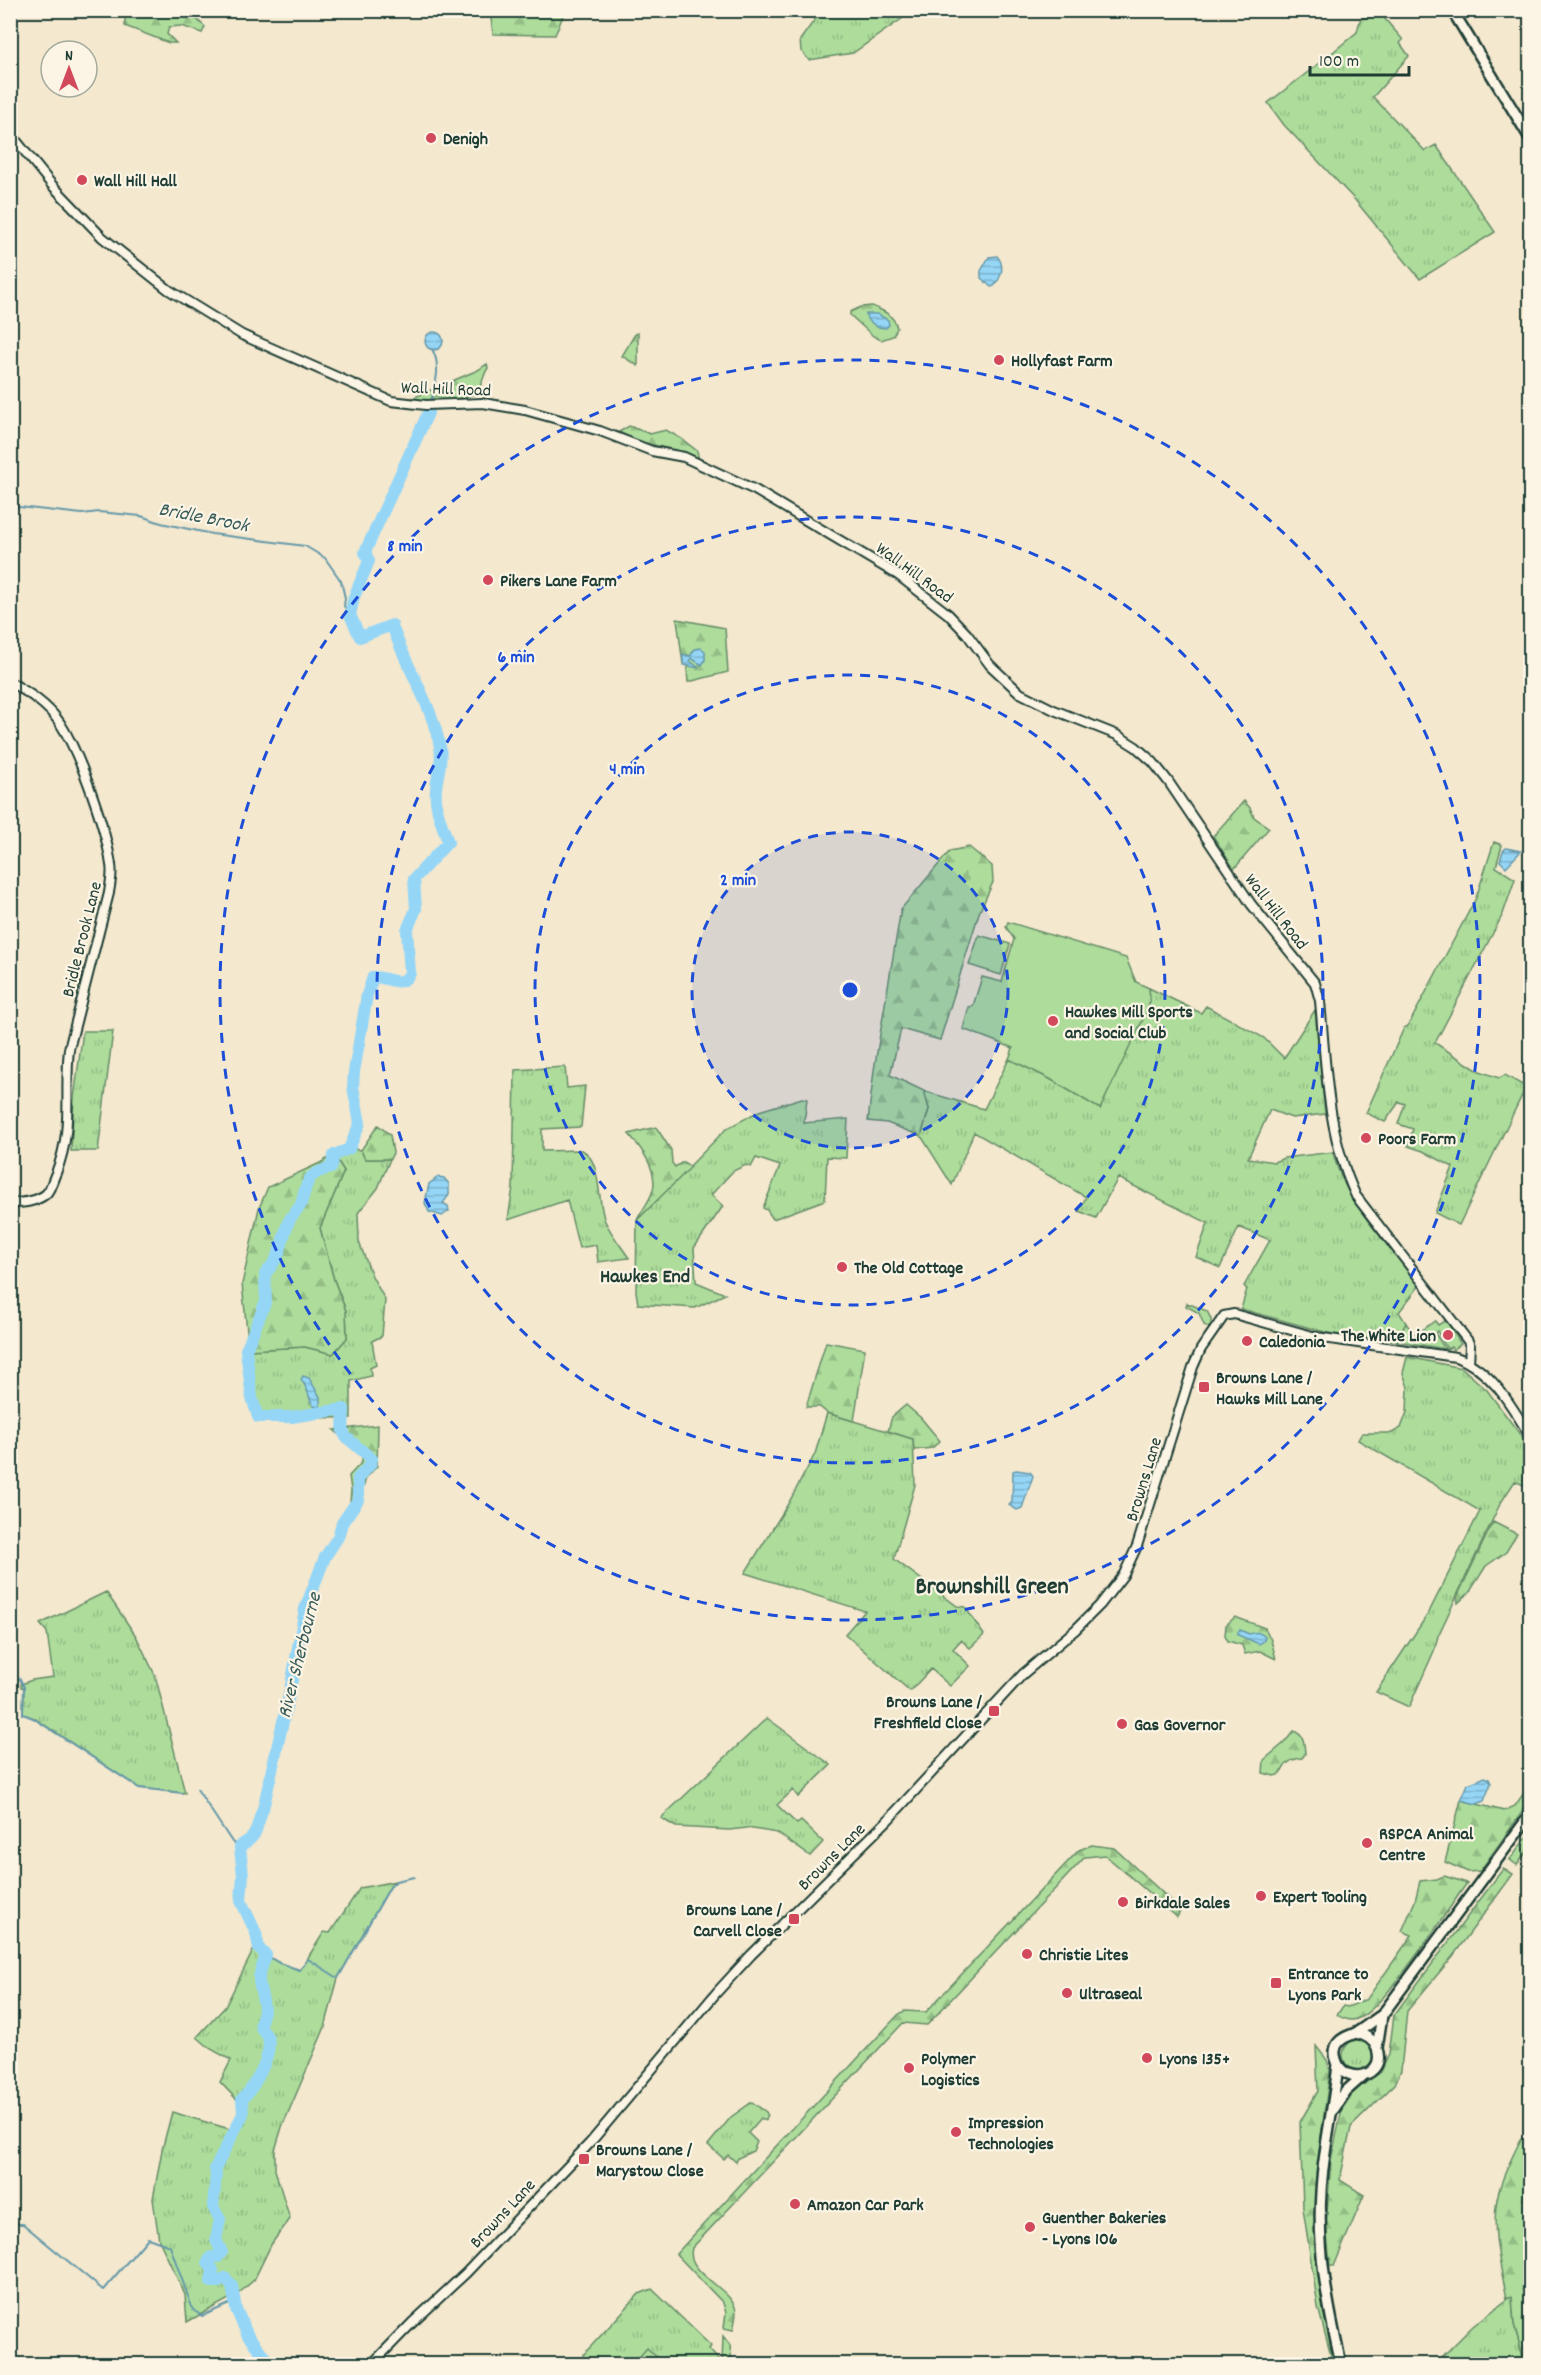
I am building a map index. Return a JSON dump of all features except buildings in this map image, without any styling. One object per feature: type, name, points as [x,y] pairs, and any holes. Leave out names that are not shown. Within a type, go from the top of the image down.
[{"type":"main road","points":[[1452,10],[1530,138]]},
{"type":"main road","points":[[1364,2075],[1350,2076],[1340,2069],[1335,2047],[1343,2038],[1356,2033],[1382,2015],[1530,1815]]},
{"type":"main road","points":[[1333,2111],[1346,2091],[1377,2065],[1382,2015]]},
{"type":"main road","points":[[1356,2033],[1368,2036],[1377,2048]]},
{"type":"main road","points":[[1338,2064],[1333,2111],[1324,2159],[1320,2244],[1323,2280],[1341,2364]]},
{"type":"street","name":"Wall Hill Road","points":[[10,133],[28,157],[102,237],[169,290],[242,335],[391,401],[430,405],[483,403],[525,410],[600,431],[644,449],[684,457],[754,490],[846,543],[925,594],[948,614],[967,634],[990,665],[1020,693],[1054,711],[1117,735],[1136,747],[1153,762],[1168,781],[1251,904],[1315,983],[1320,1001],[1331,1116],[1351,1184],[1356,1196],[1468,1341],[1469,1362]]},
{"type":"street","name":"Bridle Brook Lane","points":[[10,682],[33,695],[47,707],[60,722],[72,745],[102,826],[112,867],[112,878],[69,1049],[68,1126],[62,1157],[48,1192],[36,1200],[10,1203]]},
{"type":"street","name":"Browns Lane","points":[[372,2364],[466,2273],[590,2143],[751,1955],[887,1821],[1023,1674],[1075,1630],[1100,1605],[1124,1574],[1133,1557],[1193,1367],[1201,1349],[1224,1316],[1238,1315],[1316,1336],[1456,1357],[1469,1362]]},
{"type":"street","points":[[1469,1362],[1495,1384],[1530,1436]]},
{"type":"green space","points":[[490,10],[565,11],[555,35],[493,34]]},
{"type":"green space","points":[[125,11],[188,11],[205,27],[202,33],[182,26],[169,27],[167,34],[176,43],[169,43],[125,26]]},
{"type":"green space","points":[[821,11],[913,11],[853,53],[809,60],[801,51],[800,40]]},
{"type":"green space","points":[[1378,11],[1403,40],[1400,43],[1409,56],[1373,97],[1425,151],[1436,145],[1495,232],[1420,279],[1355,200],[1284,125],[1268,103],[1357,32],[1360,20]]},
{"type":"green space","points":[[872,306],[894,320],[897,328],[893,336],[881,340],[873,336],[850,315],[850,312],[861,307]]},
{"type":"green space","points":[[638,333],[638,366],[622,356],[635,334]]},
{"type":"green space","points":[[487,364],[488,368],[481,385],[473,394],[446,400],[408,400],[478,370]]},
{"type":"green space","points":[[629,426],[650,434],[666,430],[697,451],[699,460],[639,441],[619,432]]},
{"type":"green space","points":[[677,619],[725,628],[728,672],[688,682],[689,666],[683,664]]},
{"type":"green space","points":[[1244,801],[1254,817],[1269,828],[1234,869],[1213,836]]},
{"type":"green space","points":[[1494,842],[1502,845],[1496,867],[1515,879],[1503,914],[1435,1043],[1477,1070],[1499,1078],[1505,1075],[1526,1087],[1459,1225],[1435,1213],[1453,1167],[1423,1151],[1408,1146],[1413,1129],[1398,1124],[1405,1104],[1399,1102],[1385,1122],[1366,1113],[1404,1028],[1408,1026],[1476,898]]},
{"type":"green space","points":[[969,847],[992,866],[993,882],[979,913],[940,1040],[901,1029],[890,1075],[924,1091],[929,1109],[921,1136],[887,1123],[868,1121],[874,1070],[901,909],[950,851]]},
{"type":"green space","name":"Hawkes Mill Sports and Social Club","points":[[1008,922],[1126,958],[1136,982],[1149,988],[1150,1001],[1146,1013],[1100,1109],[1050,1079],[1009,1059],[1013,1048],[963,1029],[969,1007],[973,1006],[982,977],[1002,982],[1014,939],[1006,927]]},
{"type":"green space","points":[[979,935],[1010,944],[1001,975],[969,965]]},
{"type":"green space","points":[[1149,988],[1201,1013],[1206,1006],[1264,1038],[1284,1058],[1315,1010],[1325,1114],[1292,1118],[1270,1110],[1248,1158],[1274,1162],[1284,1158],[1333,1152],[1347,1188],[1357,1206],[1420,1285],[1399,1312],[1406,1323],[1397,1341],[1332,1334],[1241,1309],[1247,1289],[1244,1286],[1270,1240],[1239,1227],[1220,1268],[1196,1257],[1208,1223],[1118,1178],[1096,1218],[1079,1211],[1086,1197],[974,1132],[952,1185],[921,1136],[929,1109],[924,1091],[984,1109],[1009,1059],[1050,1079],[1100,1109],[1150,1001]]},
{"type":"green space","points":[[83,1031],[113,1031],[98,1151],[71,1151],[74,1098]]},
{"type":"green space","points":[[565,1067],[567,1088],[585,1086],[581,1127],[542,1129],[542,1151],[582,1150],[588,1155],[596,1172],[605,1221],[629,1258],[598,1262],[596,1245],[579,1248],[567,1200],[508,1220],[513,1187],[515,1070]]},
{"type":"green space","points":[[802,1098],[807,1099],[804,1123],[848,1119],[846,1158],[827,1157],[825,1200],[773,1219],[763,1208],[780,1166],[756,1158],[751,1167],[746,1165],[733,1171],[711,1195],[723,1206],[694,1248],[696,1282],[725,1294],[695,1308],[638,1304],[636,1291],[637,1220],[726,1129],[759,1111]]},
{"type":"green space","points":[[378,1125],[390,1135],[393,1153],[390,1159],[365,1159],[361,1150]]},
{"type":"green space","points":[[656,1127],[671,1150],[672,1163],[675,1167],[683,1162],[691,1167],[637,1220],[650,1198],[654,1182],[651,1167],[629,1134]]},
{"type":"green space","points":[[349,1149],[361,1150],[365,1159],[390,1159],[378,1188],[358,1213],[359,1242],[372,1276],[385,1300],[382,1336],[372,1341],[376,1365],[370,1368],[371,1376],[351,1381],[351,1418],[258,1417],[252,1398],[246,1350],[305,1347],[333,1354],[347,1338],[346,1311],[334,1280],[320,1228],[344,1171],[334,1155]]},
{"type":"green space","points":[[334,1155],[344,1171],[320,1228],[334,1280],[346,1311],[347,1338],[333,1354],[305,1347],[246,1350],[248,1340],[242,1284],[259,1208],[268,1187]]},
{"type":"green space","points":[[1187,1303],[1207,1311],[1211,1319],[1211,1329],[1204,1325],[1199,1313],[1186,1306]]},
{"type":"green space","points":[[1446,1320],[1461,1344],[1453,1350],[1451,1347],[1447,1349],[1437,1331],[1435,1333],[1445,1349],[1397,1341],[1406,1323],[1414,1335],[1435,1321],[1438,1325]]},
{"type":"green space","points":[[826,1342],[865,1349],[854,1421],[827,1413],[820,1407],[806,1407]]},
{"type":"green space","points":[[1407,1357],[1462,1368],[1487,1390],[1530,1448],[1530,1488],[1515,1481],[1500,1504],[1438,1636],[1434,1651],[1409,1707],[1376,1692],[1428,1614],[1480,1511],[1358,1440],[1362,1433],[1392,1433],[1401,1428],[1407,1412],[1408,1387],[1403,1373]]},
{"type":"green space","points":[[906,1405],[921,1418],[940,1441],[932,1448],[914,1450],[913,1439],[888,1431],[892,1417]]},
{"type":"green space","points":[[827,1413],[913,1439],[915,1485],[894,1559],[957,1606],[965,1607],[984,1635],[970,1648],[961,1640],[953,1649],[970,1666],[950,1686],[931,1669],[910,1691],[845,1634],[865,1611],[745,1573],[788,1504],[815,1454]]},
{"type":"green space","points":[[378,1425],[377,1466],[366,1478],[358,1506],[350,1503],[349,1476],[362,1462],[362,1455],[334,1430]]},
{"type":"green space","points":[[1493,1522],[1517,1534],[1506,1552],[1486,1566],[1469,1593],[1458,1603],[1457,1597]]},
{"type":"green space","points":[[106,1592],[136,1636],[155,1675],[185,1793],[139,1788],[34,1718],[23,1714],[24,1688],[21,1684],[53,1677],[47,1632],[40,1624]]},
{"type":"green space","points":[[1235,1617],[1265,1628],[1276,1659],[1260,1651],[1245,1654],[1242,1645],[1228,1641],[1225,1635],[1226,1625]]},
{"type":"green space","points":[[767,1718],[831,1765],[798,1797],[793,1790],[777,1805],[797,1824],[801,1821],[823,1842],[810,1856],[777,1833],[747,1828],[729,1830],[676,1827],[661,1818]]},
{"type":"green space","points":[[1294,1731],[1302,1738],[1305,1754],[1302,1758],[1289,1762],[1281,1774],[1274,1776],[1263,1773],[1264,1760]]},
{"type":"green space","points":[[1530,1784],[1530,1801],[1480,1871],[1468,1872],[1445,1862],[1461,1800],[1504,1811],[1515,1806]]},
{"type":"green space","points":[[1530,1832],[1530,1847],[1517,1865],[1510,1860]]},
{"type":"green space","points":[[1092,1845],[1114,1848],[1181,1910],[1177,1917],[1105,1855],[1085,1857],[927,2025],[903,2023],[692,2248],[692,2257],[700,2272],[731,2299],[735,2307],[733,2330],[724,2328],[726,2313],[723,2303],[676,2254],[898,2015],[904,2011],[926,2012],[1079,1850]]},
{"type":"green space","points":[[1503,1869],[1513,1874],[1453,1956],[1407,2011],[1401,2070],[1395,2084],[1351,2127],[1340,2180],[1364,2195],[1334,2266],[1330,2266],[1326,2225],[1331,2160],[1342,2109],[1353,2092],[1381,2072],[1389,2054],[1394,2015]]},
{"type":"green space","points":[[1444,1876],[1467,1883],[1400,1978],[1371,2010],[1359,2018],[1348,2020],[1337,2015],[1343,2006],[1348,2007],[1367,1999],[1412,1935],[1402,1931],[1415,1901],[1420,1881]]},
{"type":"green space","points":[[396,1881],[390,1887],[338,1978],[325,2027],[282,2127],[275,2150],[275,2170],[290,2219],[272,2243],[254,2280],[238,2294],[187,2322],[185,2295],[159,2240],[153,2199],[172,2112],[233,2130],[243,2111],[240,2103],[220,2082],[231,2060],[211,2049],[197,2037],[225,2007],[257,1943],[269,1957],[300,1970],[324,1932],[330,1933],[360,1888]]},
{"type":"green space","points":[[1358,2040],[1369,2044],[1373,2055],[1369,2066],[1358,2070],[1347,2066],[1343,2055],[1347,2044]]},
{"type":"green space","points":[[1316,2046],[1327,2060],[1330,2071],[1319,2152],[1316,2244],[1323,2312],[1337,2364],[1333,2364],[1318,2307],[1303,2208],[1300,2122],[1318,2091]]},
{"type":"green space","points":[[752,2102],[768,2116],[765,2121],[761,2118],[748,2133],[757,2142],[753,2151],[738,2158],[736,2162],[728,2155],[724,2159],[708,2145],[731,2117]]},
{"type":"green space","points":[[1530,2138],[1528,2149],[1530,2151],[1530,2209],[1525,2221],[1523,2282],[1530,2308],[1530,2364],[1525,2364],[1514,2324],[1512,2297],[1507,2299],[1496,2237],[1495,2211],[1501,2184],[1514,2153],[1521,2139]]},
{"type":"green space","points":[[652,2289],[711,2346],[709,2349],[722,2364],[583,2364],[583,2355],[639,2294]]},
{"type":"green space","points":[[1512,2296],[1514,2324],[1525,2364],[1435,2364],[1473,2326]]},
{"type":"green space","points":[[723,2336],[730,2345],[732,2364],[722,2364]]},
{"type":"green space","points":[[647,2348],[664,2364],[633,2364]]},
{"type":"water","points":[[997,256],[1002,271],[997,282],[991,287],[981,278],[981,271],[989,257]]},
{"type":"water","points":[[866,314],[877,314],[888,320],[889,325],[886,328],[877,327],[867,319]]},
{"type":"water","points":[[434,332],[440,335],[443,341],[440,347],[434,350],[428,347],[425,341],[428,335]]},
{"type":"water","points":[[701,648],[705,651],[705,660],[702,665],[691,658],[690,661],[699,668],[684,665],[682,654],[690,656],[695,649]]},
{"type":"water","points":[[1506,848],[1521,851],[1506,867],[1500,861]]},
{"type":"water","points":[[438,1177],[444,1178],[449,1184],[449,1195],[443,1203],[448,1206],[449,1211],[442,1216],[429,1212],[425,1203],[429,1184]]},
{"type":"water","points":[[303,1376],[309,1378],[320,1397],[320,1411],[311,1401],[301,1380]]},
{"type":"water","points":[[1013,1471],[1030,1472],[1033,1476],[1022,1508],[1017,1510],[1009,1505],[1012,1502]]},
{"type":"water","points":[[1240,1630],[1249,1634],[1259,1633],[1265,1637],[1264,1641],[1259,1644],[1238,1635]]},
{"type":"water","points":[[1485,1777],[1491,1783],[1484,1801],[1477,1804],[1461,1800],[1468,1784]]},
{"type":"waterway","name":"River Sherbourne","points":[[428,413],[437,374],[433,351]]},
{"type":"waterway","name":"River Sherbourne","points":[[392,625],[360,637],[350,615],[354,597],[369,561],[365,552],[428,413]]},
{"type":"waterway","name":"Bridle Brook","points":[[10,506],[82,514],[99,512],[141,516],[161,523],[212,534],[305,546],[325,558],[341,581],[345,598],[344,606],[350,615]]},
{"type":"waterway","name":"River Sherbourne","points":[[271,2364],[248,2336],[236,2309],[232,2286],[225,2278],[219,2282],[211,2282],[213,2270],[208,2262],[211,2257],[218,2257],[222,2252],[216,2240],[220,2219],[213,2207],[215,2169],[243,2114],[242,2099],[261,2071],[269,2045],[261,2025],[264,2010],[259,1978],[266,1955],[259,1949],[256,1933],[241,1901],[243,1875],[240,1848],[254,1834],[263,1809],[290,1691],[305,1609],[325,1557],[338,1537],[342,1523],[358,1500],[358,1478],[370,1465],[372,1459],[346,1437],[343,1431],[344,1409],[291,1417],[258,1417],[252,1398],[246,1350],[266,1301],[265,1274],[278,1255],[288,1223],[301,1204],[309,1180],[316,1173],[331,1168],[334,1155],[349,1149],[360,1123],[353,1087],[367,995],[373,977],[402,981],[410,973],[407,930],[416,909],[414,879],[448,842],[436,803],[440,747],[426,702],[394,631]]},
{"type":"waterway","points":[[10,1675],[20,1679],[24,1687],[23,1714],[33,1718],[139,1788],[182,1793]]},
{"type":"waterway","points":[[197,1789],[232,1842],[240,1848]]},
{"type":"waterway","points":[[266,1955],[279,1963],[300,1970],[308,1959],[338,1978],[390,1887],[396,1881],[414,1877]]},
{"type":"waterway","points":[[10,2218],[18,2224],[23,2224],[103,2290],[148,2238],[170,2246],[193,2310],[202,2316],[234,2302]]},
{"type":"place","name":"Denigh","points":[[431,138]]},
{"type":"place","name":"Wall Hill Hall","points":[[82,180]]},
{"type":"place","name":"Hollyfast Farm","points":[[999,360]]},
{"type":"place","name":"Pikers Lane Farm","points":[[488,580]]},
{"type":"place","name":"Hawkes Mill Sports and Social Club","points":[[1053,1021]]},
{"type":"place","name":"Poors Farm","points":[[1366,1138]]},
{"type":"place","name":"The Old Cottage","points":[[842,1267]]},
{"type":"place","name":"The White Lion","points":[[1448,1335]]},
{"type":"place","name":"Caledonia","points":[[1247,1341]]},
{"type":"place","name":"Browns Lane / Hawks Mill Lane","points":[[1204,1387]]},
{"type":"place","name":"Browns Lane / Freshfield Close","points":[[994,1711]]},
{"type":"place","name":"Gas Governor","points":[[1122,1724]]},
{"type":"place","name":"RSPCA Animal Centre","points":[[1367,1843]]},
{"type":"place","name":"Expert Tooling","points":[[1261,1896]]},
{"type":"place","name":"Birkdale Sales","points":[[1123,1902]]},
{"type":"place","name":"Browns Lane / Carvell Close","points":[[794,1919]]},
{"type":"place","name":"Christie Lites","points":[[1027,1954]]},
{"type":"place","name":"Entrance to Lyons Park","points":[[1276,1983]]},
{"type":"place","name":"Ultraseal","points":[[1067,1993]]},
{"type":"place","name":"Lyons 135+","points":[[1147,2058]]},
{"type":"place","name":"Polymer Logistics","points":[[909,2068]]},
{"type":"place","name":"Impression Technologies","points":[[956,2132]]},
{"type":"place","name":"Browns Lane / Marystow Close","points":[[584,2159]]},
{"type":"place","name":"Amazon Car Park","points":[[795,2204]]},
{"type":"place","name":"Guenther Bakeries - Lyons 106","points":[[1030,2227]]},
{"type":"district","name":"Hawkes End","points":[[645,1275]]},
{"type":"district","name":"Brownshill Green","points":[[992,1585]]}]
